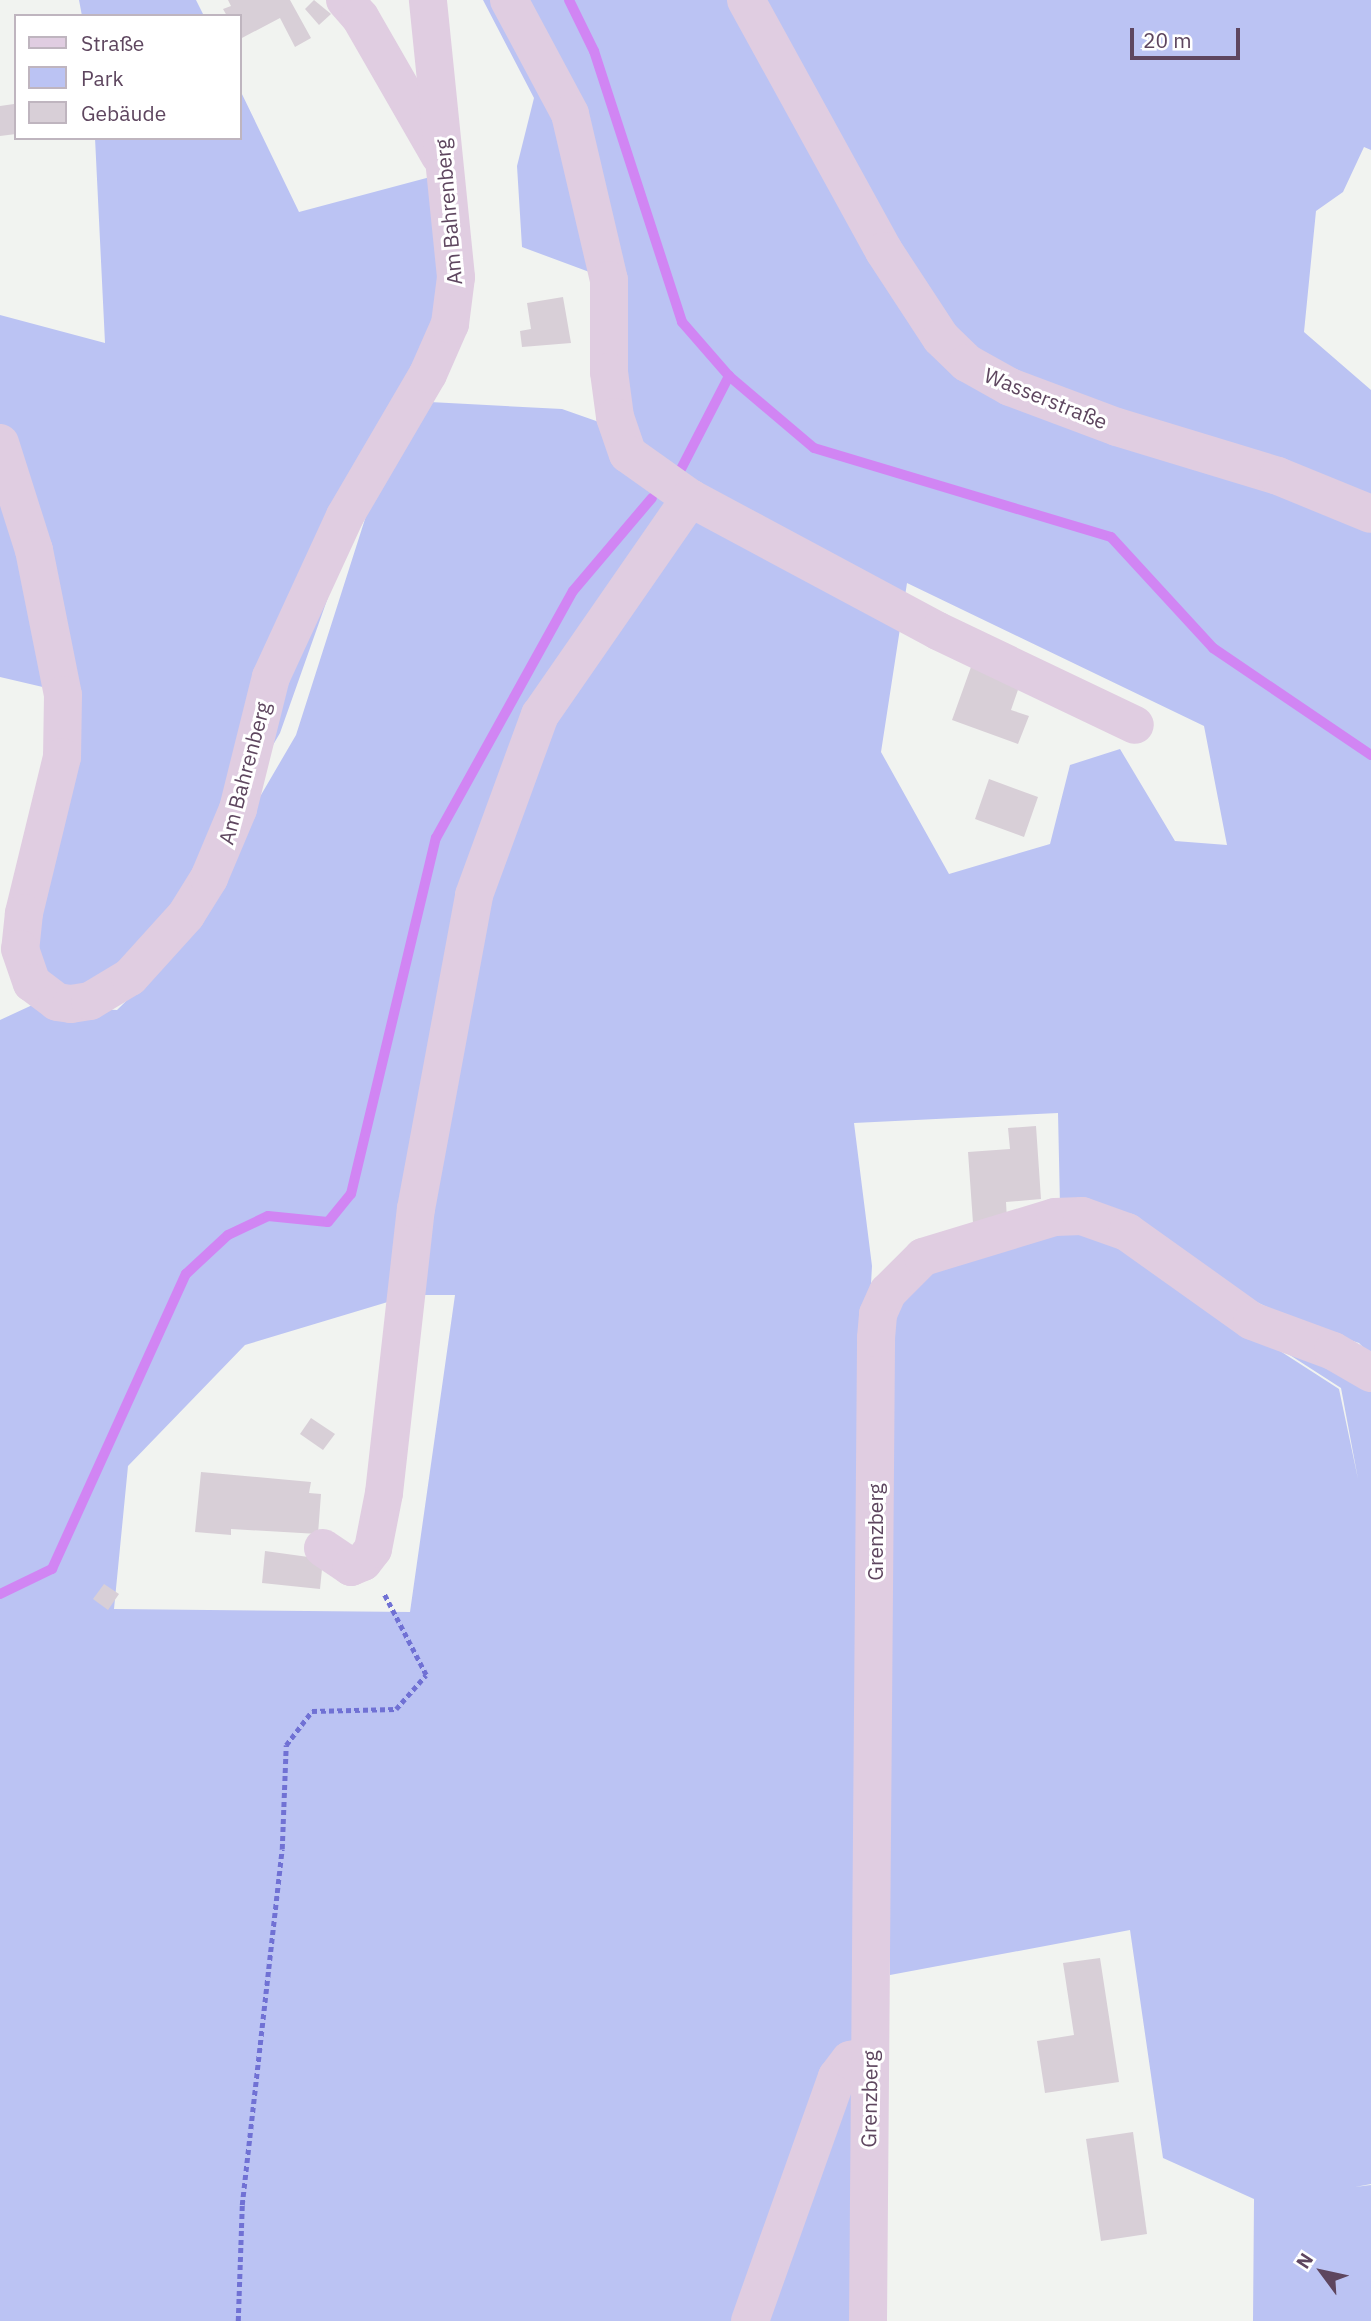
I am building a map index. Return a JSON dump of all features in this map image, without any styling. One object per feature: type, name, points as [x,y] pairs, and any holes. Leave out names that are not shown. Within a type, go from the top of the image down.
[{"type":"street","points":[[345,0],[360,17],[443,160]]},
{"type":"street","name":"Am Bahrenberg","points":[[0,443],[34,550],[63,695],[62,757],[24,913],[20,949],[32,983],[57,1002],[71,1004],[109,992],[149,960],[186,915],[228,840],[271,677],[345,516],[428,374],[450,324],[456,276],[428,0]]},
{"type":"street","points":[[509,0],[570,114],[609,280],[609,372],[615,417],[628,454],[690,498],[938,631],[1135,725]]},
{"type":"street","name":"Wasserstraße","points":[[746,0],[884,251],[941,338],[967,363],[1046,401],[1278,476],[1371,514]]},
{"type":"street","points":[[323,1548],[351,1567],[363,1562],[373,1549],[384,1493],[416,1209],[474,895],[540,715],[690,498]]},
{"type":"street","name":"Grenzberg","points":[[868,2321],[876,1338],[878,1314],[888,1292],[923,1257],[1055,1217],[1082,1216],[1127,1232],[1252,1321],[1333,1351],[1371,1373]]},
{"type":"street","points":[[750,2321],[837,2077],[850,2060],[870,2056]]},
{"type":"path","points":[[238,2321],[242,2205],[282,1849],[286,1745],[313,1711],[396,1709],[426,1675],[363,1562]]},
{"type":"green space","points":[[79,0],[196,0],[203,14],[82,14]]},
{"type":"green space","points":[[483,0],[1371,0],[1371,150],[1364,147],[1343,192],[1316,211],[1304,332],[1371,390],[1371,1355],[1359,1343],[1304,1325],[1060,1206],[1058,1113],[854,1123],[872,1266],[859,1500],[859,2321],[0,2321],[0,1020],[41,1001],[69,1008],[117,1010],[160,968],[296,735],[365,519],[411,401],[562,409],[599,422],[619,283],[522,247],[517,166],[534,98]],"holes":[[[907,583],[1204,726],[1227,845],[1175,841],[1120,749],[1070,765],[1050,844],[949,874],[881,752]],[[411,1295],[455,1295],[410,1612],[114,1609],[128,1466],[245,1345]]]},
{"type":"green space","points":[[242,94],[299,212],[434,176],[446,276],[431,330],[395,408],[280,733],[144,966],[58,994],[28,947],[67,765],[0,435],[0,315],[105,343],[95,140],[242,140]]},
{"type":"green space","points":[[0,478],[47,688],[0,677]]},
{"type":"green space","points":[[1085,1225],[1339,1389],[1358,1479],[1341,1388],[1228,1315],[1371,1391],[1371,2184],[1355,2187],[1371,2185],[1371,2321],[1253,2321],[1254,2199],[1163,2158],[1130,1930],[890,1975],[883,1318],[932,1261]]},
{"type":"building","points":[[228,0],[290,0],[311,38],[295,47],[280,18],[242,38],[242,14],[226,14],[223,9],[231,6]]},
{"type":"building","points":[[314,0],[331,14],[319,25],[305,9]]},
{"type":"building","points":[[14,104],[14,134],[0,136],[0,106]]},
{"type":"building","points":[[563,297],[571,343],[522,347],[520,331],[531,329],[527,303]]},
{"type":"building","points":[[971,667],[1020,684],[1011,710],[1029,716],[1018,744],[952,720]]},
{"type":"building","points":[[989,779],[1038,797],[1024,837],[975,819]]},
{"type":"building","points":[[1036,1126],[1041,1199],[1006,1202],[1007,1220],[973,1223],[968,1152],[1010,1149],[1008,1128]]},
{"type":"building","points":[[311,1418],[335,1434],[323,1450],[300,1434]]},
{"type":"building","points":[[201,1472],[311,1482],[309,1493],[321,1494],[318,1534],[231,1529],[231,1535],[195,1532]]},
{"type":"building","points":[[265,1551],[323,1559],[320,1589],[262,1583]]},
{"type":"building","points":[[104,1584],[119,1594],[108,1610],[93,1599]]},
{"type":"building","points":[[1100,1958],[1119,2082],[1045,2093],[1037,2041],[1074,2035],[1063,1963]]},
{"type":"building","points":[[1133,2132],[1147,2234],[1101,2241],[1086,2139]]},
{"type":"waterway","points":[[569,0],[594,51],[682,322],[729,376],[814,448],[1111,537],[1213,648],[1371,755]]},
{"type":"waterway","points":[[681,469],[729,376]]},
{"type":"waterway","points":[[0,1594],[52,1569],[186,1274],[228,1235],[268,1216],[328,1222],[351,1194],[436,838],[573,591],[652,498]]}]
